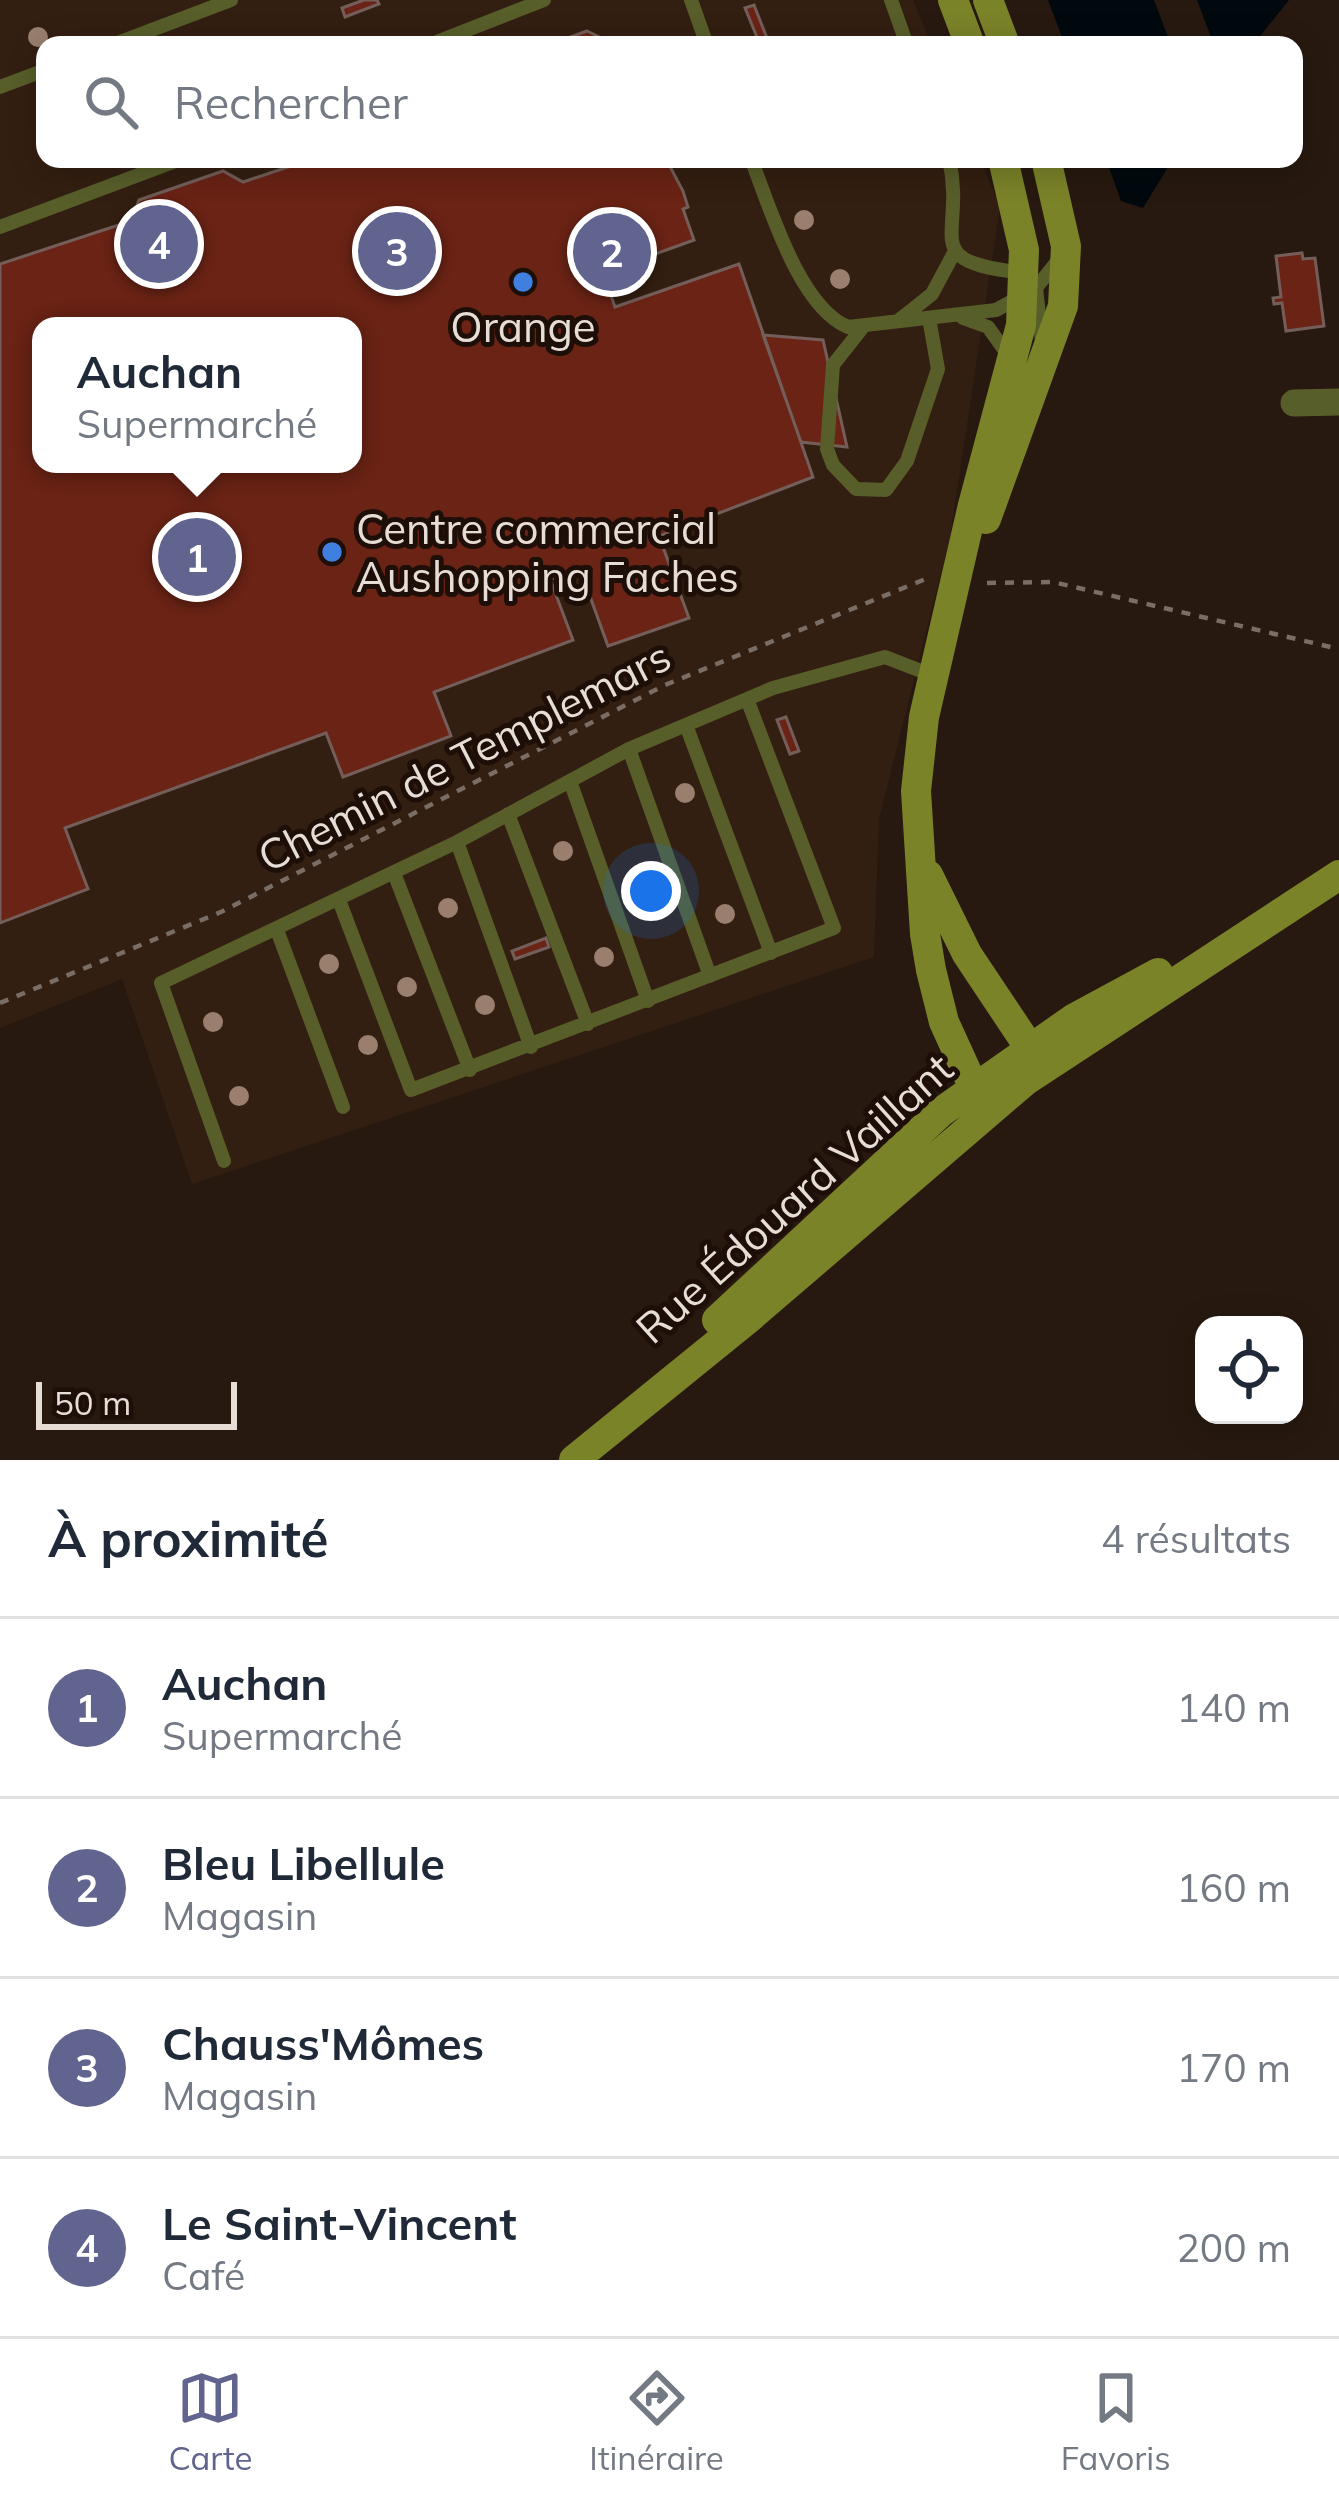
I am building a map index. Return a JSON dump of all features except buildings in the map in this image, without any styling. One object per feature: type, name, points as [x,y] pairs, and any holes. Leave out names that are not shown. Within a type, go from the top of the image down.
[{"type":"street","points":[[953,0],[967,36]]},
{"type":"street","points":[[988,0],[1002,36]]},
{"type":"street","points":[[979,1100],[944,1022],[931,970],[917,766],[973,505],[1029,285],[1022,230],[1005,168]]},
{"type":"street","points":[[959,579],[993,505],[1063,306],[1066,246],[1048,168]]},
{"type":"street","points":[[1294,403],[1339,402]]},
{"type":"street","points":[[923,864],[967,954],[1037,1058]]},
{"type":"street","name":"Rue Édouard Vaillant","points":[[584,1451],[844,1199],[1037,1058],[1326,882]]},
{"type":"lane","points":[[136,36],[231,0]]},
{"type":"lane","points":[[691,0],[704,36]]},
{"type":"lane","points":[[891,0],[904,36]]},
{"type":"lane","points":[[452,36],[538,3]]},
{"type":"lane","points":[[0,87],[36,73]]},
{"type":"lane","points":[[0,227],[157,168]]},
{"type":"lane","points":[[755,168],[814,301],[834,322],[863,328],[996,310],[1029,285],[1066,246]]},
{"type":"lane","points":[[950,168],[955,251],[972,266],[1029,285]]},
{"type":"lane","points":[[893,323],[932,294],[955,251]]},
{"type":"lane","points":[[1029,285],[1044,359]]},
{"type":"lane","points":[[952,315],[988,327],[1000,339],[1010,367]]},
{"type":"lane","points":[[863,328],[833,365],[827,449],[833,465],[856,489],[886,490],[907,461],[938,369],[929,319]]},
{"type":"lane","points":[[224,1161],[160,983],[457,842],[629,748],[747,699],[885,657],[934,676]]},
{"type":"lane","points":[[339,900],[411,1090],[834,928],[747,699]]},
{"type":"lane","points":[[686,725],[771,953]]},
{"type":"lane","points":[[629,748],[710,976]]},
{"type":"lane","points":[[570,781],[648,1001]]},
{"type":"lane","points":[[508,814],[588,1024]]},
{"type":"lane","points":[[457,842],[531,1047]]},
{"type":"lane","points":[[394,873],[470,1070]]},
{"type":"lane","points":[[277,930],[343,1107]]},
{"type":"path","name":"Chemin de Templemars","points":[[0,1003],[221,912],[664,686],[934,576],[984,583],[1053,582],[1339,649]]},
{"type":"shaded area","points":[[0,0],[913,0],[928,36],[36,36],[36,168],[984,168],[1000,207],[950,537],[879,819],[874,957],[192,1184],[122,979],[0,1028]]},
{"type":"shaded area","points":[[1048,0],[1154,0],[1168,36],[1062,36]]},
{"type":"shaded area","points":[[1197,0],[1289,0],[1260,36],[1211,36]]},
{"type":"shaded area","points":[[1109,168],[1167,168],[1143,208],[1121,201]]},
{"type":"place","name":"Le Saint-Vincent","points":[[159,244]]},
{"type":"place","name":"Chauss'Mômes","points":[[397,251]]},
{"type":"place","name":"Bleu Libellule","points":[[612,252]]},
{"type":"place","name":"Orange","points":[[523,282]]},
{"type":"place","name":"Centre commercial Aushopping Faches","points":[[332,552]]},
{"type":"place","name":"Auchan","points":[[197,557]]}]
